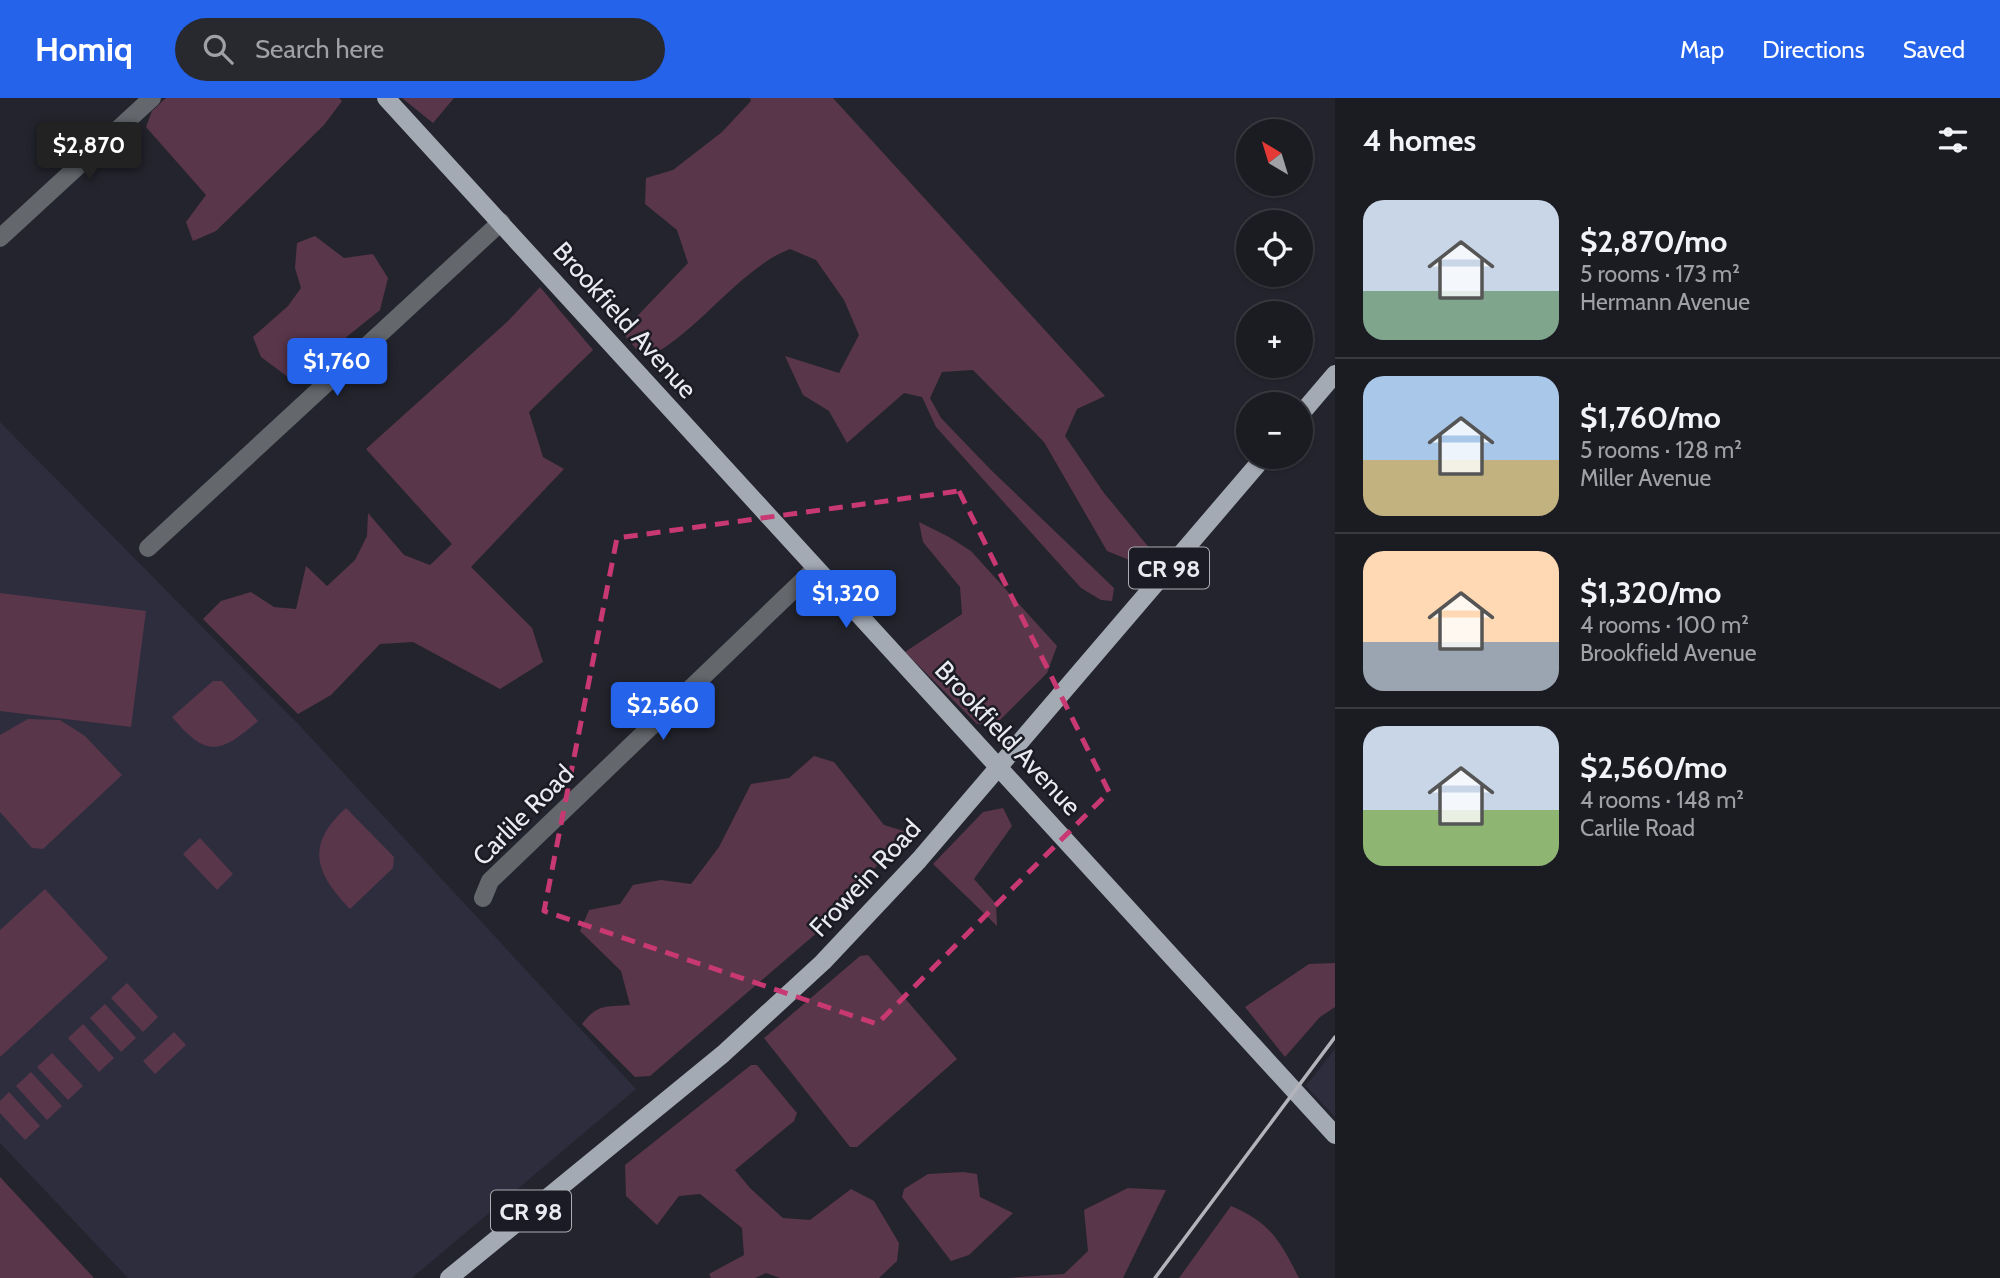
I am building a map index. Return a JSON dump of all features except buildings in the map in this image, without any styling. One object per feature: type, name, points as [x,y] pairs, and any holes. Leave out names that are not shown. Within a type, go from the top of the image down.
[{"type":"main road","name":"Brookfield Avenue","points":[[386,98],[1335,1135]]},
{"type":"main road","points":[[1313,400],[1335,374]]},
{"type":"main road","name":"Frowein Road","points":[[449,1278],[713,1062],[778,1005],[883,900],[1254,469]]},
{"type":"street","points":[[0,238],[152,98]]},
{"type":"street","points":[[148,548],[501,222]]},
{"type":"street","name":"Carlile Road","points":[[483,898],[490,881],[816,568]]},
{"type":"highlighted area","points":[[959,491],[1109,792],[877,1024],[544,911],[617,538]]},
{"type":"shaded area","points":[[166,98],[339,98],[342,101],[324,125],[216,231],[193,241],[186,222],[206,195],[146,127],[152,111]]},
{"type":"shaded area","points":[[402,98],[454,98],[433,123]]},
{"type":"shaded area","points":[[750,98],[833,98],[1105,396],[1077,409],[1065,436],[1104,493],[1151,550],[1132,561],[1107,551],[1044,442],[973,370],[942,372],[930,398],[941,418],[990,469],[1114,588],[1112,601],[1101,600],[1081,588],[936,427],[922,397],[904,393],[847,443],[829,411],[803,395],[785,356],[839,373],[859,335],[844,300],[816,260],[790,249],[776,256],[747,276],[680,336],[653,353],[642,356],[622,332],[688,263],[677,230],[645,204],[646,178],[673,170],[722,132],[751,101]]},
{"type":"shaded area","points":[[315,236],[344,258],[373,254],[388,278],[380,310],[296,383],[261,357],[253,337],[288,306],[301,288],[295,268],[297,243]]},
{"type":"shaded area","points":[[540,287],[593,350],[529,412],[543,457],[564,469],[471,567],[532,628],[543,662],[500,689],[413,642],[380,644],[331,695],[298,714],[203,619],[221,601],[251,592],[274,607],[296,609],[306,566],[327,586],[355,560],[367,536],[368,513],[404,555],[430,565],[452,544],[366,449],[507,322]]},
{"type":"shaded area","points":[[0,422],[301,727],[636,1089],[412,1278],[128,1278],[0,1143]]},
{"type":"shaded area","points":[[919,522],[971,551],[1057,646],[1047,673],[994,726],[977,724],[905,652],[962,614],[960,587],[923,542]]},
{"type":"shaded area","points":[[0,593],[146,611],[131,727],[0,711]]},
{"type":"shaded area","points":[[213,681],[222,681],[258,721],[233,740],[213,747],[194,739],[172,717]]},
{"type":"shaded area","points":[[28,719],[60,720],[85,736],[122,775],[43,849],[32,848],[0,812],[0,735]]},
{"type":"shaded area","points":[[814,756],[834,762],[884,825],[907,832],[819,931],[650,1076],[635,1077],[582,1024],[598,1009],[630,1005],[621,971],[580,931],[589,910],[620,904],[633,885],[661,880],[691,884],[719,847],[751,784],[789,778]]},
{"type":"shaded area","points":[[346,808],[394,857],[393,868],[350,909],[329,883],[320,859],[324,834]]},
{"type":"shaded area","points":[[1003,808],[1012,826],[974,879],[996,904],[997,926],[933,864],[983,812]]},
{"type":"shaded area","points":[[200,838],[233,874],[217,890],[183,854]]},
{"type":"shaded area","points":[[45,889],[108,958],[0,1057],[0,930]]},
{"type":"shaded area","points":[[868,955],[957,1059],[857,1147],[850,1147],[764,1038],[860,956]]},
{"type":"shaded area","points":[[1335,963],[1335,1007],[1320,1017],[1285,1057],[1245,1007],[1309,964]]},
{"type":"shaded area","points":[[127,983],[158,1017],[143,1032],[111,998]]},
{"type":"shaded area","points":[[105,1004],[136,1038],[121,1052],[90,1018]]},
{"type":"shaded area","points":[[83,1024],[114,1058],[99,1072],[68,1038]]},
{"type":"shaded area","points":[[174,1032],[186,1045],[155,1074],[143,1061]]},
{"type":"shaded area","points":[[1335,1049],[1335,1117],[1306,1086]]},
{"type":"shaded area","points":[[52,1053],[83,1086],[68,1100],[37,1067]]},
{"type":"shaded area","points":[[751,1065],[757,1065],[797,1113],[794,1121],[735,1170],[750,1188],[783,1218],[810,1220],[851,1189],[874,1201],[899,1243],[897,1261],[879,1278],[780,1278],[766,1273],[755,1278],[711,1278],[709,1274],[744,1255],[742,1228],[700,1194],[679,1196],[657,1225],[626,1196],[625,1165]]},
{"type":"shaded area","points":[[31,1072],[62,1106],[47,1120],[16,1086]]},
{"type":"shaded area","points":[[9,1092],[40,1126],[25,1140],[0,1113],[0,1101]]},
{"type":"shaded area","points":[[928,1174],[977,1174],[980,1197],[1013,1213],[969,1255],[951,1261],[902,1197],[904,1189]]},
{"type":"shaded area","points":[[0,1177],[94,1278],[0,1278]]},
{"type":"shaded area","points":[[1128,1188],[1166,1190],[1123,1278],[1007,1278],[1064,1274],[1088,1251],[1084,1210]]},
{"type":"shaded area","points":[[1231,1206],[1256,1219],[1273,1234],[1299,1278],[1179,1278]]},
{"type":"railway","points":[[1155,1278],[1335,1037]]}]
